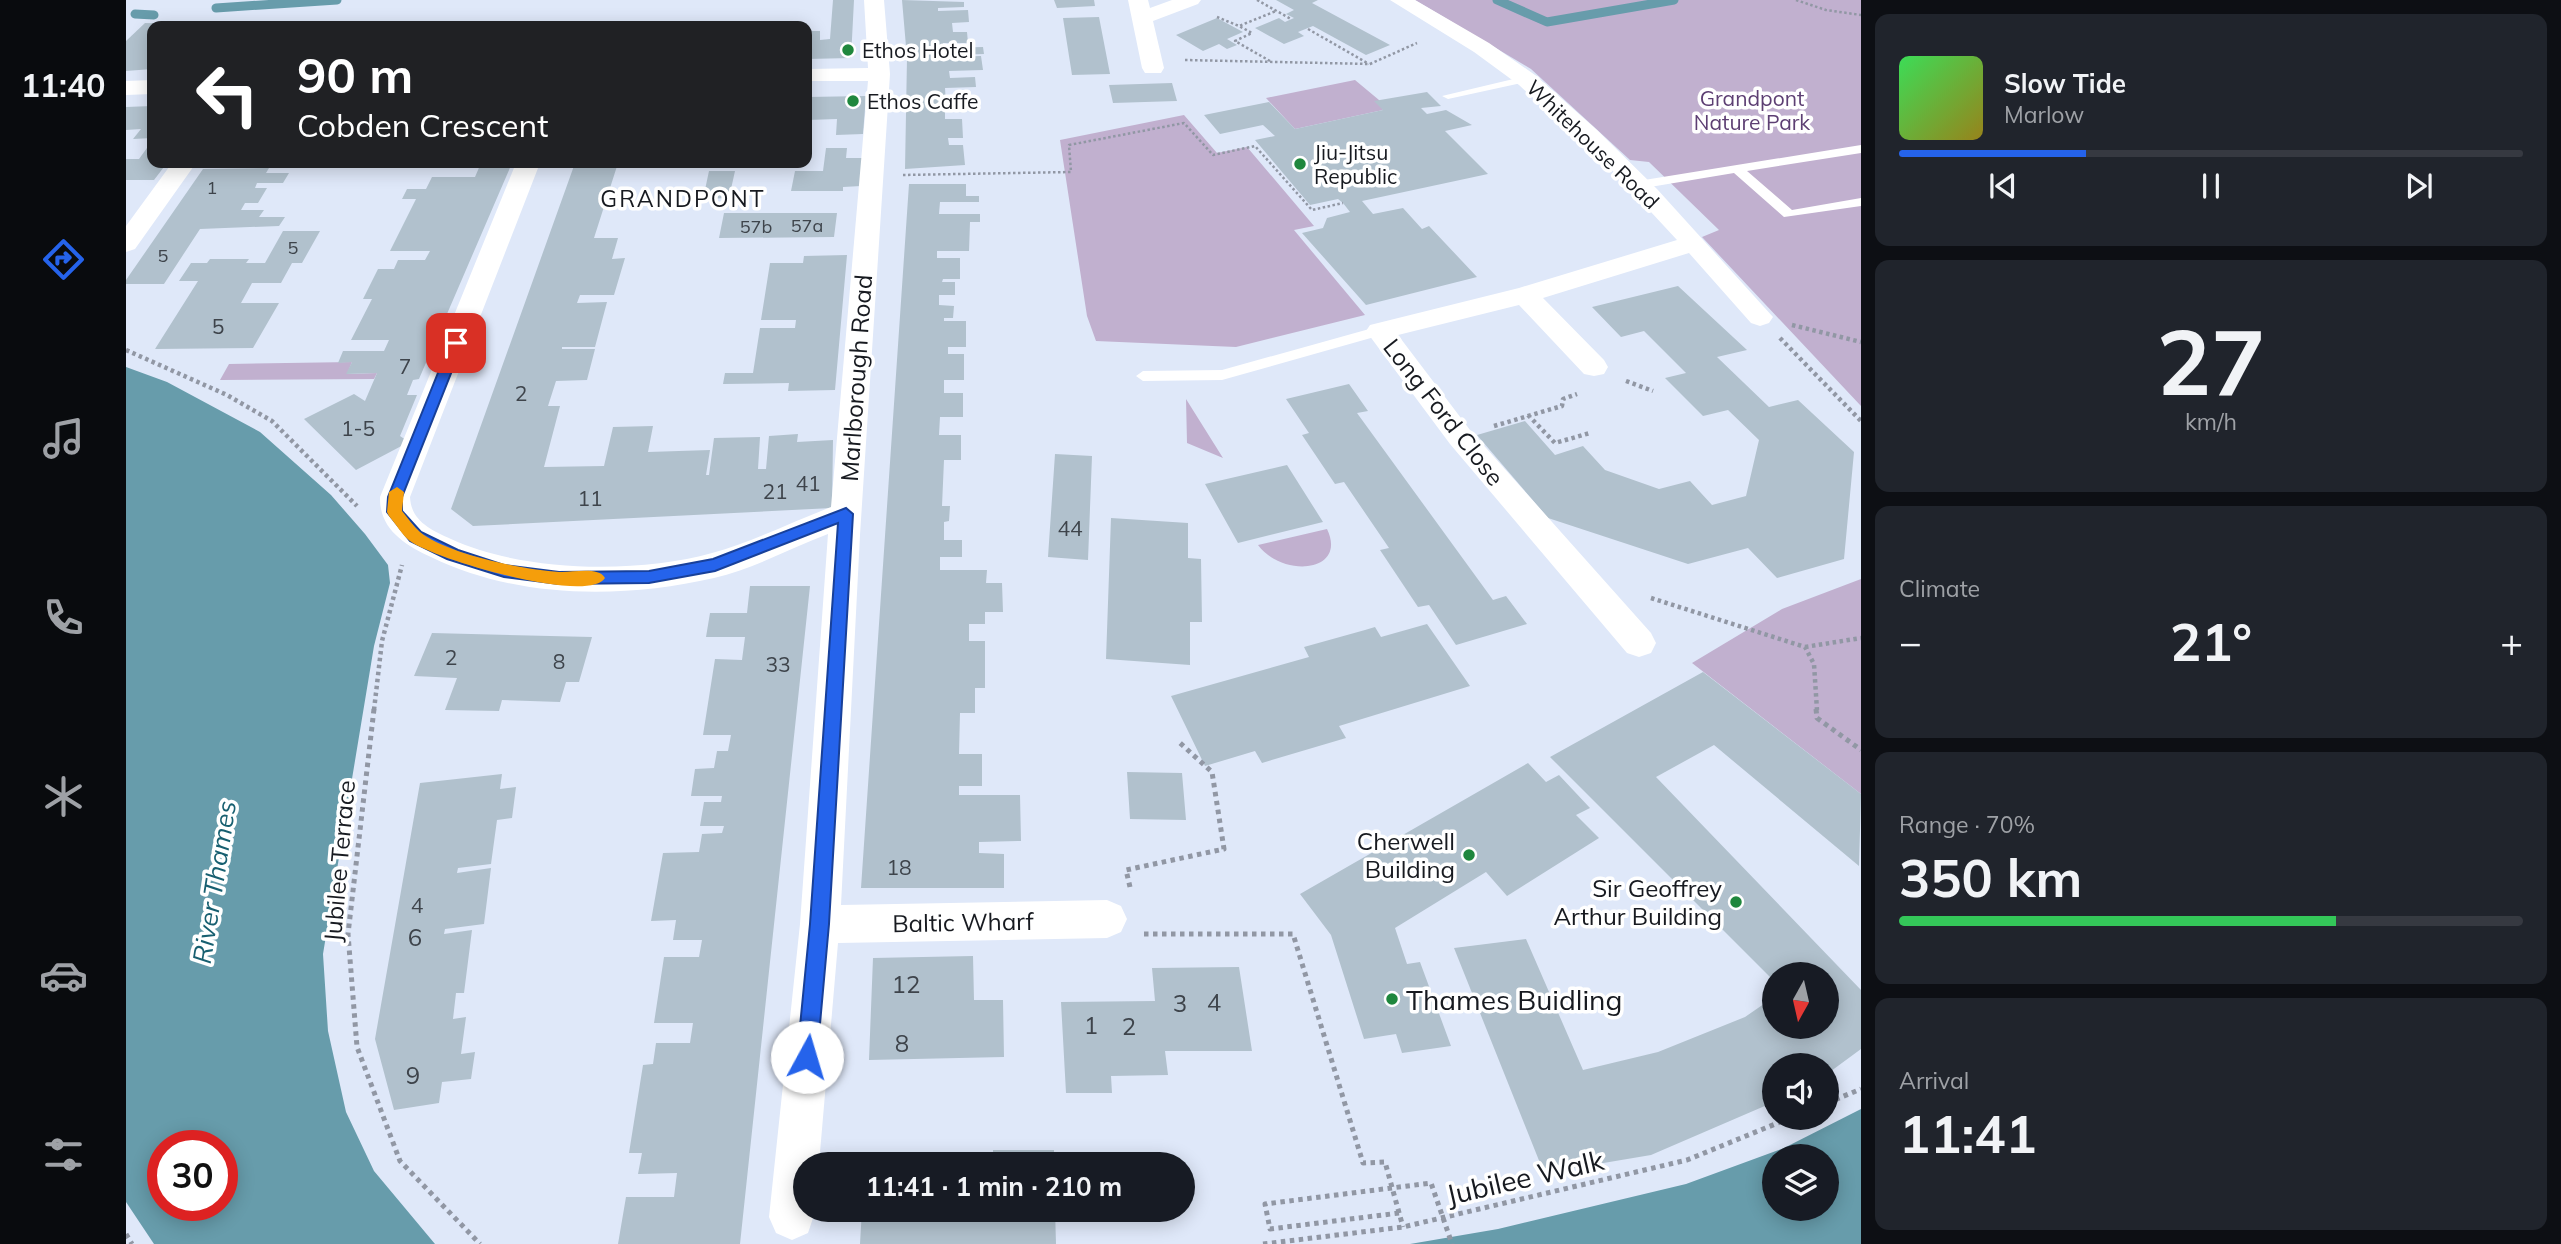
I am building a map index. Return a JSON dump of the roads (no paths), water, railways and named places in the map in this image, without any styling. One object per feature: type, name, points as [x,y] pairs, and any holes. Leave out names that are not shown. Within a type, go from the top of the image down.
[{"type":"street","name":"Marlborough Road","points":[[792,1217],[820,924],[846,514],[879,74],[874,0]]},
{"type":"street","points":[[1152,64],[1140,9],[1191,0]]},
{"type":"street","name":"Whitehouse Road","points":[[1400,0],[1482,47],[1526,79],[1638,185],[1760,317]]},
{"type":"street","points":[[812,75],[879,74]]},
{"type":"street","points":[[126,88],[147,87]]},
{"type":"street","points":[[126,244],[180,168]]},
{"type":"street","points":[[526,168],[395,497],[395,512],[415,537],[453,554],[504,571],[559,578],[649,577],[715,565],[846,514]]},
{"type":"street","name":"Long Ford Close","points":[[1639,643],[1460,437],[1380,331],[1525,295],[1694,243]]},
{"type":"street","points":[[1525,295],[1590,379]]},
{"type":"street","name":"Baltic Wharf","points":[[820,924],[1119,906]]},
{"type":"lane","points":[[1448,96],[1526,79]]},
{"type":"lane","points":[[1638,185],[1861,149]]},
{"type":"lane","points":[[1737,169],[1789,214],[1861,202]]},
{"type":"lane","points":[[1143,376],[1222,375],[1380,331]]},
{"type":"water","name":"River Thames","points":[[126,367],[167,382],[260,432],[331,495],[388,565],[390,583],[374,646],[323,954],[328,1031],[346,1112],[374,1171],[435,1244],[154,1244],[126,1202]]},
{"type":"water","points":[[1861,1109],[1861,1244],[1410,1244],[1498,1229],[1686,1184],[1762,1156],[1762,1221],[1839,1221],[1839,1144],[1792,1144],[1820,1130],[1839,1130],[1839,1120]]},
{"type":"waterway","points":[[216,8],[337,0]]},
{"type":"waterway","points":[[1497,0],[1547,22],[1674,0]]},
{"type":"waterway","points":[[135,14],[154,15]]},
{"type":"place","name":"Ethos Hotel","points":[[848,50]]},
{"type":"place","name":"Ethos Caffe","points":[[853,101]]},
{"type":"place","name":"Jiu-Jitsu Republic","points":[[1300,164]]},
{"type":"place","name":"Cherwell Building","points":[[1469,855]]},
{"type":"place","name":"Sir Geoffrey Arthur Building","points":[[1736,902]]},
{"type":"place","name":"Thames Buidling","points":[[1392,999]]},
{"type":"district","name":"GRANDPONT","points":[[683,198]]},
{"type":"park label","name":"Grandpont Nature Park","points":[[1752,110]]}]
